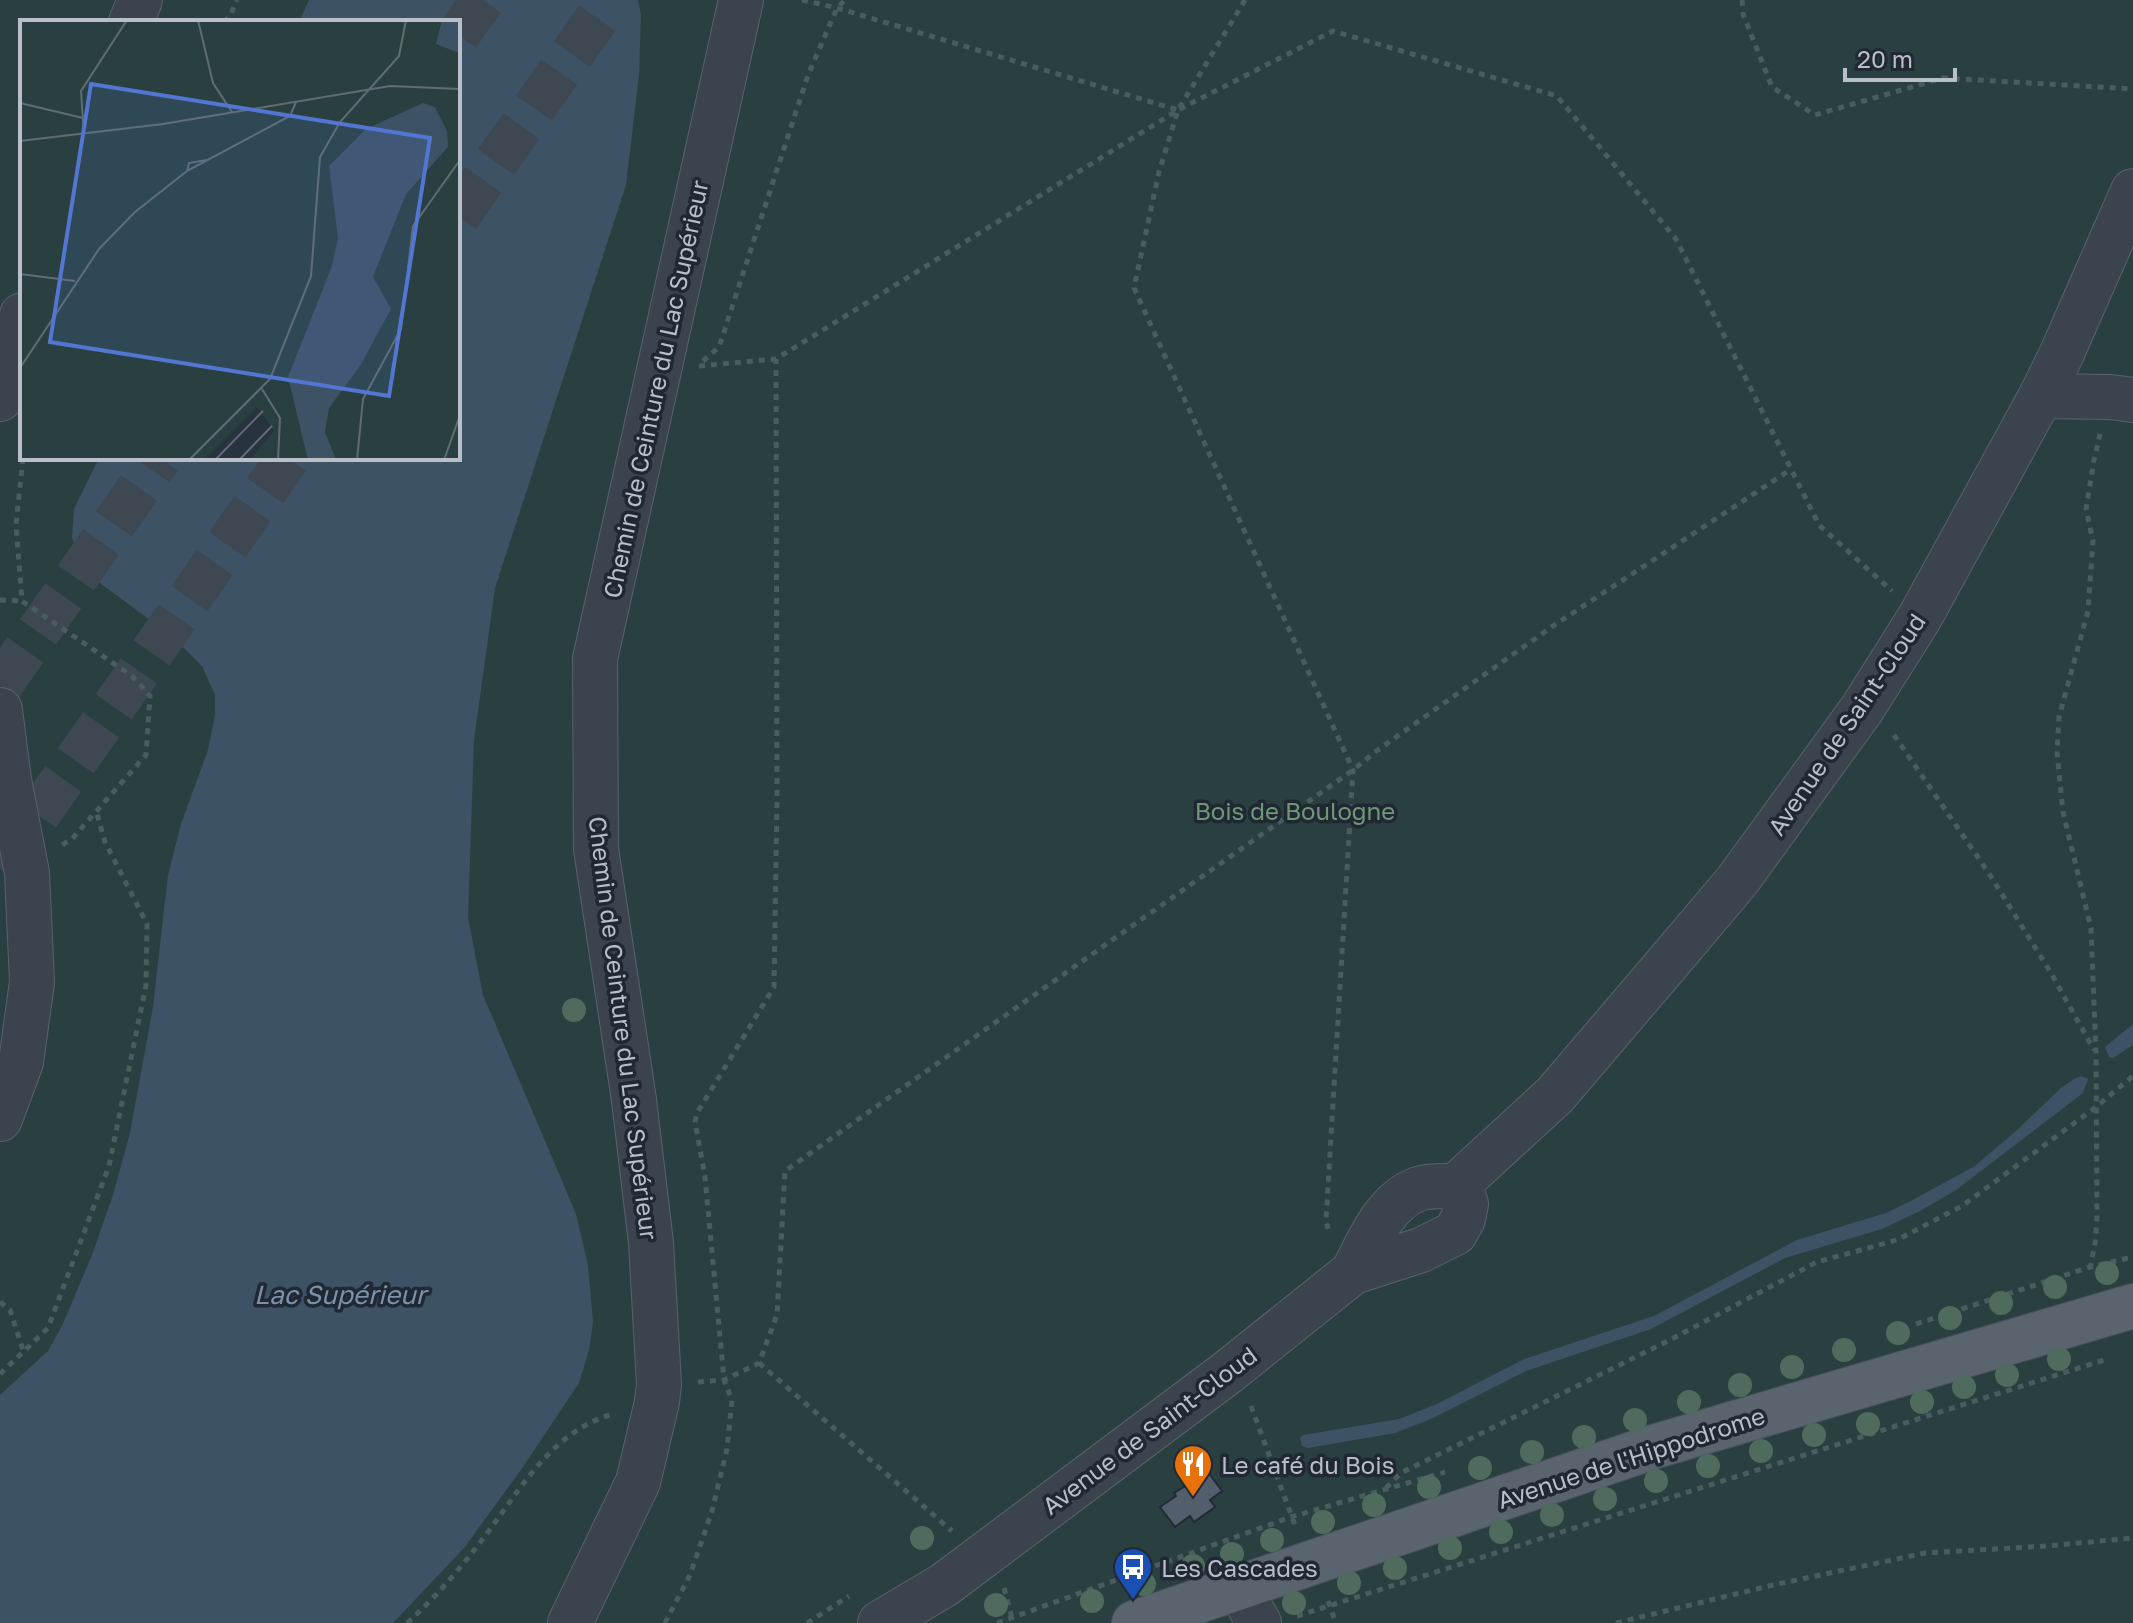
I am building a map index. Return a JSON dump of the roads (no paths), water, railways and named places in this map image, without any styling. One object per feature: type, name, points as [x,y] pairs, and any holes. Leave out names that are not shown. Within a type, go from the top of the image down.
[{"type":"main road","name":"Avenue de l'Hippodrome","points":[[1134,1623],[1263,1610],[1653,1447],[2121,1323]]},
{"type":"street","points":[[132,20],[140,0]]},
{"type":"street","name":"Chemin de Ceinture du Lac Supérieur","points":[[570,1623],[638,1482],[658,1393],[650,1230],[634,1100],[596,849],[595,659],[741,0]]},
{"type":"street","name":"Avenue de Saint-Cloud","points":[[880,1623],[948,1604],[982,1557],[1228,1372],[1345,1279],[1421,1250],[1455,1233],[1463,1219],[1466,1204],[1456,1186],[1555,1095],[1670,961],[1737,881],[1862,709],[1920,617],[2041,396],[2133,191]]},
{"type":"street","points":[[0,399],[20,323]]},
{"type":"street","points":[[2041,396],[2122,398]]},
{"type":"street","points":[[0,710],[9,780],[27,873],[32,982],[21,1062],[0,1119]]},
{"type":"water","name":"Lac Supérieur","points":[[309,0],[638,0],[641,14],[639,75],[626,185],[495,588],[474,740],[468,917],[483,995],[576,1214],[588,1265],[593,1322],[589,1350],[579,1383],[523,1467],[464,1548],[393,1623],[0,1623],[0,1395],[48,1351],[92,1255],[113,1195],[130,1133],[153,1007],[168,875],[181,824],[208,750],[215,715],[215,695],[202,666],[173,637],[100,583],[78,558],[72,537],[74,509],[98,460],[460,460],[460,20],[300,20]]},
{"type":"water","points":[[2133,1024],[2133,1045],[2113,1058],[2109,1057],[2105,1047]]},
{"type":"water","points":[[2081,1076],[2088,1079],[2083,1093],[1956,1190],[1920,1211],[1882,1229],[1785,1258],[1651,1329],[1526,1371],[1431,1419],[1395,1433],[1308,1448],[1302,1446],[1300,1438],[1303,1435],[1399,1419],[1437,1404],[1522,1360],[1654,1316],[1797,1240],[1886,1213],[1975,1166],[2061,1088]]},
{"type":"tunnel","points":[[460,32],[483,0]]},
{"type":"tunnel","points":[[460,213],[610,0]]},
{"type":"tunnel","points":[[0,686],[159,460]]},
{"type":"tunnel","points":[[0,869],[287,460]]},
{"type":"place","name":"Le café du Bois","points":[[1193,1498]]},
{"type":"place","name":"Les Cascades","points":[[1133,1601]]},
{"type":"park label","name":"Bois de Boulogne","points":[[1295,810]]}]
